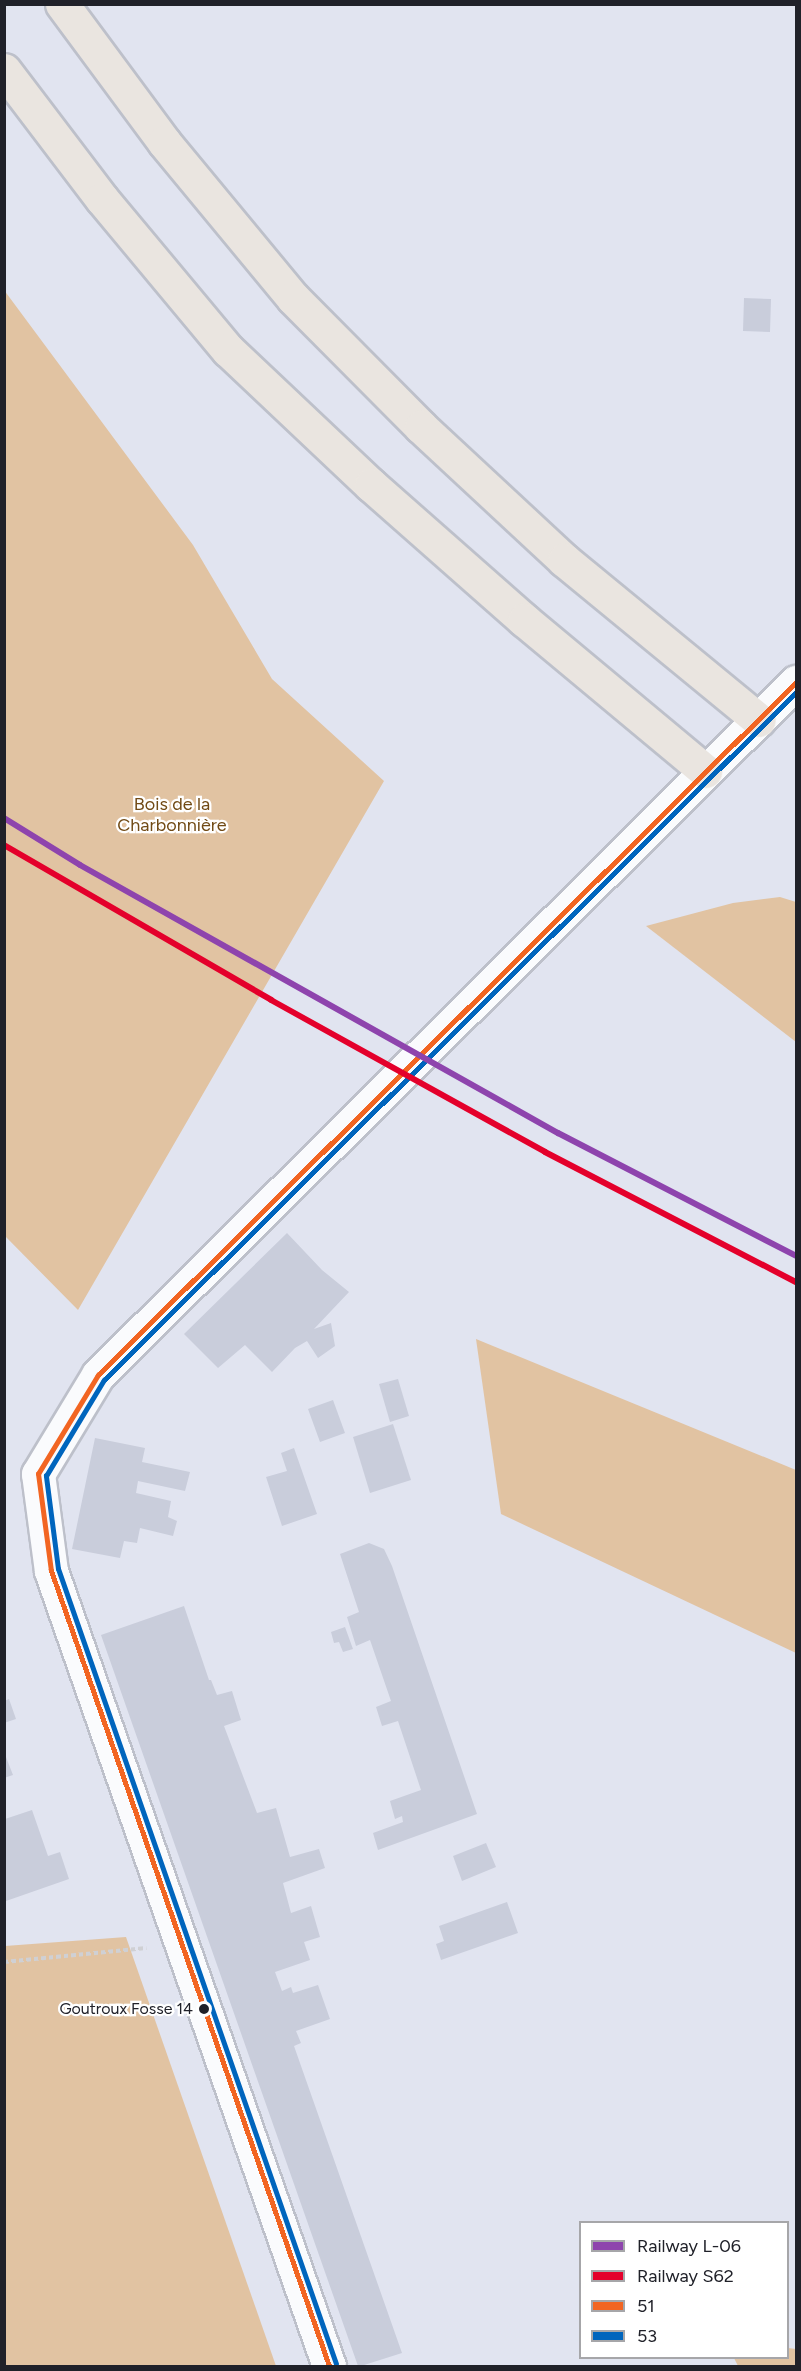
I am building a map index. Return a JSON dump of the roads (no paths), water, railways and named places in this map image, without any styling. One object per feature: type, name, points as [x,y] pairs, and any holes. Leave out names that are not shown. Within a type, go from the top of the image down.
[{"type":"main road","points":[[62,4],[164,142],[293,298],[421,427],[564,560],[759,720]]},
{"type":"main road","points":[[4,70],[102,199],[228,350],[416,525],[705,771]]},
{"type":"street","points":[[329,2367],[51,1571],[38,1474],[98,1375],[796,682]]},
{"type":"rail line","name":"L-06","points":[[4,818],[80,865],[558,1133],[796,1256]]},
{"type":"rail line","name":"S62","points":[[4,845],[271,1000],[545,1152],[796,1282]]},
{"type":"place","name":"Goutroux Fosse 14","points":[[204,2009]]},
{"type":"park label","name":"Bois de la Charbonnière","points":[[172,815]]}]
